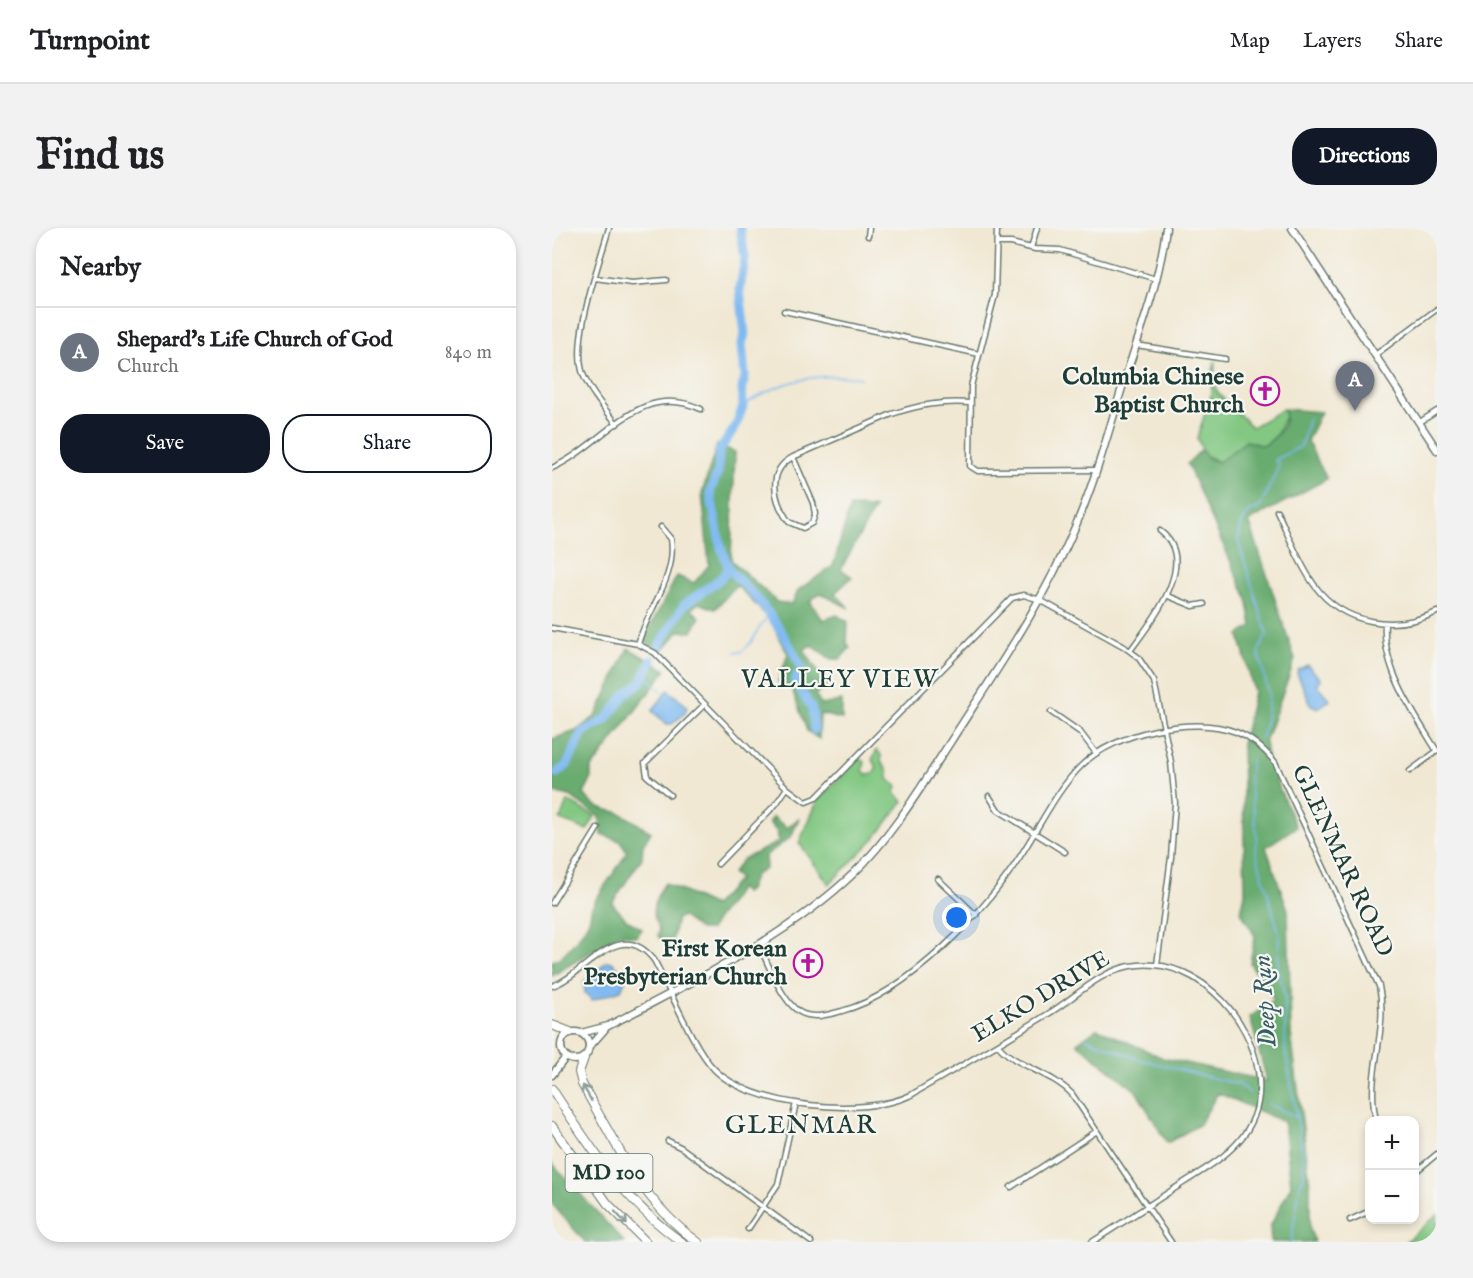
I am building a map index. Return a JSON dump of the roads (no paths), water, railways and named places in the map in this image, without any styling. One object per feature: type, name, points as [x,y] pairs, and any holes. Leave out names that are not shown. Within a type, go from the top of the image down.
[{"type":"highway","points":[[552,1025],[570,1032]]},
{"type":"highway","points":[[584,1058],[579,1072],[582,1084],[632,1173],[657,1206],[698,1242]]},
{"type":"highway","name":"MD 100","points":[[552,1089],[619,1187],[655,1222],[682,1242]]},
{"type":"highway","name":"MD 100","points":[[552,1127],[608,1204],[646,1242]]},
{"type":"main road","points":[[608,1026],[590,1046],[584,1058],[574,1060],[566,1057],[561,1044],[570,1032],[581,1033],[608,1026],[759,945],[815,907],[854,873],[883,841],[917,793],[1040,600],[1073,531],[1097,470],[1136,345],[1156,279],[1166,228]]},
{"type":"main road","points":[[1292,228],[1437,450]]},
{"type":"main road","points":[[581,1033],[588,1038],[590,1046]]},
{"type":"main road","points":[[552,1075],[566,1057]]},
{"type":"street","points":[[609,228],[580,336],[579,356],[587,383],[617,424]]},
{"type":"street","points":[[868,236],[869,228]]},
{"type":"street","points":[[997,228],[994,306],[979,354],[969,403],[968,460],[972,469],[986,471],[1097,470]]},
{"type":"street","points":[[1031,248],[1037,228]]},
{"type":"street","points":[[997,243],[1060,250],[1156,279]]},
{"type":"street","points":[[595,278],[632,283],[666,280]]},
{"type":"street","points":[[1375,355],[1437,309]]},
{"type":"street","points":[[784,311],[979,354]]},
{"type":"street","points":[[1136,345],[1225,359]]},
{"type":"street","points":[[552,468],[641,408],[658,401],[677,400],[701,409]]},
{"type":"street","points":[[793,457],[815,509],[812,523],[803,528],[789,522],[776,492],[777,471],[793,457],[909,408],[939,402],[969,403]]},
{"type":"street","points":[[1419,423],[1437,411]]},
{"type":"street","points":[[1277,511],[1304,566],[1320,592],[1347,613],[1385,624],[1414,621],[1437,612]]},
{"type":"street","points":[[638,645],[647,618],[671,569],[671,539],[661,527]]},
{"type":"street","points":[[1130,651],[1168,596],[1173,577],[1173,557],[1168,540],[1160,531]]},
{"type":"street","points":[[552,628],[638,645],[655,653],[787,788],[806,802],[816,798],[1012,598],[1024,595],[1040,600],[1130,651],[1144,665],[1154,681],[1174,783],[1174,827],[1157,965]]},
{"type":"street","points":[[1168,596],[1193,606],[1204,604]]},
{"type":"street","points":[[1385,624],[1385,649],[1391,668],[1437,751],[1410,771]]},
{"type":"street","points":[[670,795],[647,776],[645,763],[705,704]]},
{"type":"street","points":[[1051,712],[1080,732],[1096,753]]},
{"type":"street","name":"GLENMAR ROAD","points":[[759,945],[792,1004],[804,1014],[819,1016],[851,1009],[901,982],[976,915],[1010,872],[1076,771],[1096,753],[1119,741],[1165,730],[1198,725],[1235,731],[1265,751],[1283,775],[1379,986],[1382,1022],[1372,1088],[1376,1116]]},
{"type":"street","points":[[718,864],[776,804],[787,788]]},
{"type":"street","points":[[989,796],[994,807],[1065,852]]},
{"type":"street","points":[[552,903],[598,828]]},
{"type":"street","points":[[938,879],[976,915]]},
{"type":"street","name":"ELKO DRIVE","points":[[552,986],[563,982],[611,947],[625,944],[648,953],[672,992],[708,1061],[722,1076],[757,1092],[796,1102],[853,1105],[892,1103],[998,1045],[1111,972],[1132,965],[1157,965],[1191,975],[1227,1005],[1249,1039],[1259,1080],[1253,1117],[1240,1140],[1218,1160],[1092,1242]]},
{"type":"street","points":[[998,1045],[1006,1054],[1058,1081],[1072,1094],[1171,1242]]},
{"type":"street","points":[[748,1229],[764,1208],[781,1177],[796,1102]]},
{"type":"street","points":[[1011,1187],[1097,1131]]},
{"type":"street","points":[[668,1141],[682,1148],[811,1242]]},
{"type":"street","points":[[1418,1170],[1437,1154]]},
{"type":"street","points":[[1350,1220],[1365,1213]]},
{"type":"water","points":[[1307,665],[1321,679],[1317,685],[1330,700],[1318,708],[1311,705],[1297,673]]},
{"type":"water","points":[[668,690],[687,706],[685,713],[672,724],[667,724],[652,711]]},
{"type":"water","points":[[607,961],[612,962],[626,978],[621,990],[592,1000],[585,993],[584,982]]},
{"type":"waterway","points":[[658,648],[684,605],[721,578],[729,568],[721,548],[710,492],[718,472],[719,451],[736,426],[743,406],[742,388],[745,377],[742,343],[745,334],[740,290],[745,258],[740,228]]},
{"type":"waterway","points":[[743,406],[771,390],[799,380],[829,376],[861,378]]},
{"type":"waterway","name":"Deep Run","points":[[1261,738],[1269,695],[1258,652],[1267,634],[1238,541],[1242,522],[1249,512],[1260,507],[1272,481],[1279,464],[1275,460],[1301,446],[1309,418]]},
{"type":"waterway","points":[[729,570],[762,605],[796,658],[803,672],[797,675],[795,681],[812,709],[814,730]]},
{"type":"waterway","points":[[735,652],[741,652],[746,648],[770,615]]},
{"type":"waterway","points":[[557,773],[567,765],[583,732],[607,719],[625,694],[641,682],[652,660]]},
{"type":"waterway","points":[[646,675],[664,694]]},
{"type":"waterway","name":"Deep Run","points":[[1251,760],[1249,780],[1257,837],[1256,853],[1279,933],[1278,967],[1285,999],[1285,1049],[1304,1159],[1304,1176],[1300,1185],[1291,1242]]},
{"type":"waterway","points":[[552,776],[557,773]]},
{"type":"waterway","points":[[1086,1038],[1138,1059],[1240,1085],[1250,1093]]},
{"type":"waterway","points":[[1268,1104],[1297,1117]]},
{"type":"place","name":"Columbia Chinese Baptist Church","points":[[1265,391]]},
{"type":"place","name":"Shepard's Life Church of God","points":[[1355,411]]},
{"type":"place","name":"First Korean Presbyterian Church","points":[[808,963]]},
{"type":"district","name":"VALLEY VIEW","points":[[840,679]]},
{"type":"district","name":"GLENMAR","points":[[801,1125]]}]
